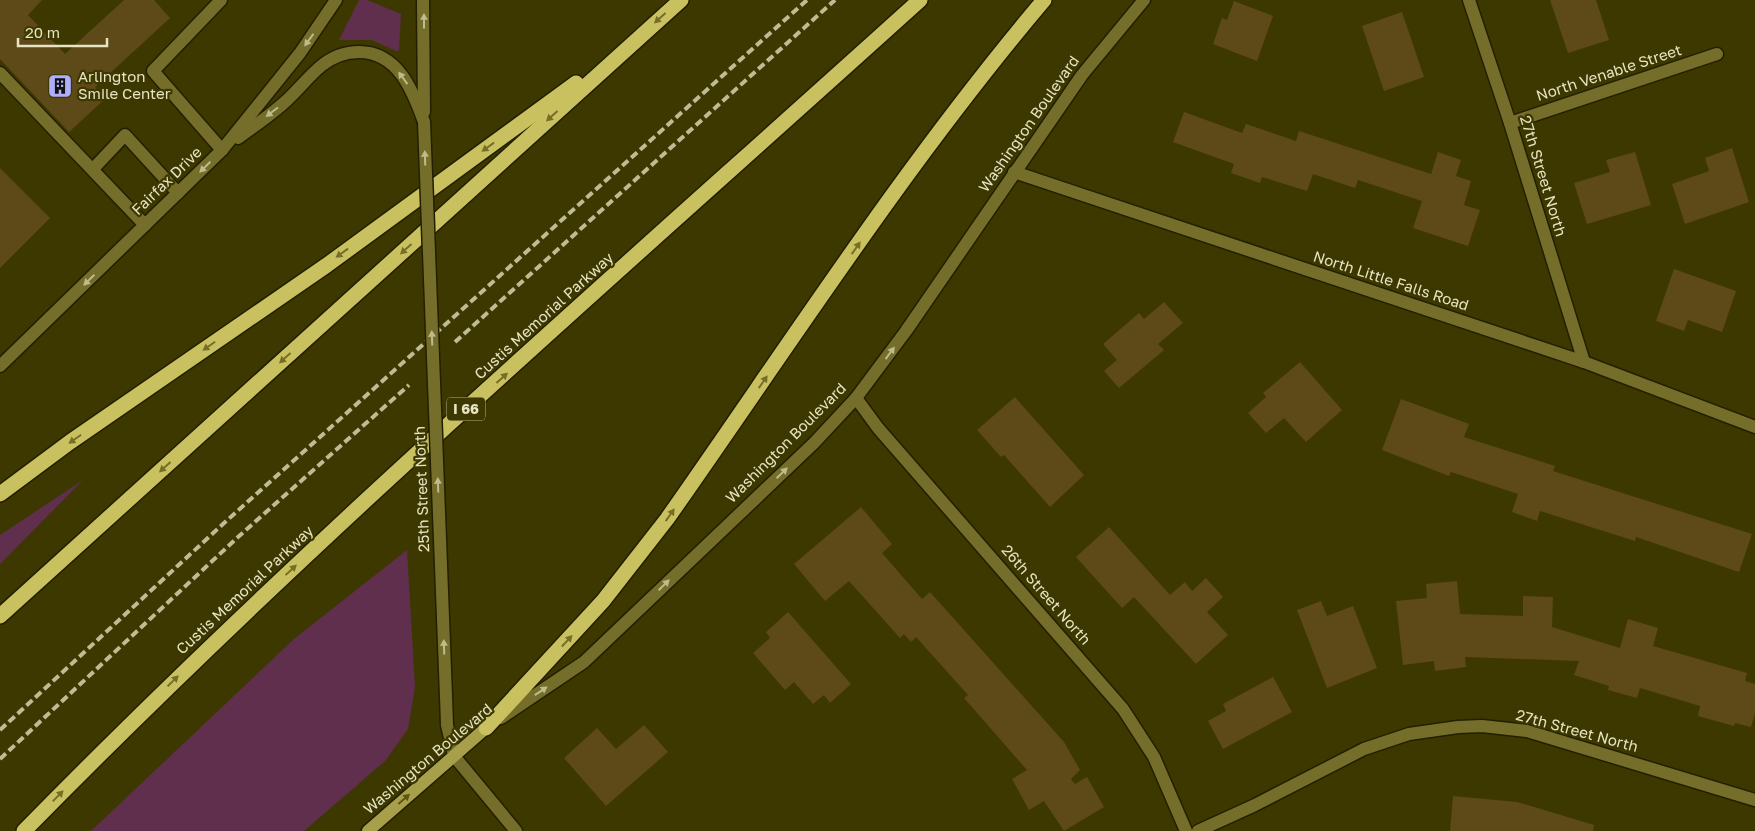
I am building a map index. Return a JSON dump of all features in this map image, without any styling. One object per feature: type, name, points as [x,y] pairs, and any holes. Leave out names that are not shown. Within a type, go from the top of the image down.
[{"type":"highway","points":[[0,616],[681,0]]},
{"type":"highway","name":"Custis Memorial Parkway","points":[[24,831],[163,691],[252,606],[406,464],[920,0]]},
{"type":"highway","points":[[486,728],[604,601],[636,561],[947,121],[1044,0]]},
{"type":"highway","points":[[0,494],[78,437],[326,264],[640,36]]},
{"type":"main road","name":"Washington Boulevard","points":[[368,831],[486,728]]},
{"type":"street","points":[[221,0],[152,71],[222,150],[284,102],[321,66],[335,57],[352,52],[370,53],[391,63],[411,89],[424,122]]},
{"type":"street","name":"Fairfax Drive","points":[[0,366],[222,150],[300,53],[336,0]]},
{"type":"street","points":[[424,0],[424,122]]},
{"type":"street","name":"Washington Boulevard","points":[[486,728],[584,662],[814,443],[856,398],[906,331],[1082,75],[1144,0]]},
{"type":"street","name":"27th Street North","points":[[1469,0],[1510,123],[1584,362]]},
{"type":"street","name":"North Venable Street","points":[[1510,123],[1717,54]]},
{"type":"street","points":[[0,73],[94,169],[145,225]]},
{"type":"street","name":"25th Street North","points":[[424,122],[447,725],[454,756],[516,831]]},
{"type":"street","points":[[94,169],[125,135],[178,193]]},
{"type":"street","name":"North Little Falls Road","points":[[1014,172],[1584,362],[1755,427]]},
{"type":"street","name":"26th Street North","points":[[856,398],[878,428],[1123,709],[1154,757],[1186,831]]},
{"type":"street","name":"27th Street North","points":[[1198,831],[1262,802],[1364,749],[1409,734],[1458,727],[1482,726],[1527,731],[1755,800]]},
{"type":"shaded area","points":[[359,0],[367,0],[401,14],[399,50],[396,51],[372,40],[339,40]]},
{"type":"shaded area","points":[[83,480],[0,564],[0,535]]},
{"type":"shaded area","points":[[407,550],[415,687],[408,729],[385,761],[304,831],[91,831],[295,638]]},
{"type":"building","points":[[0,0],[42,0],[28,15],[65,54],[124,0],[154,0],[170,18],[95,87],[106,98],[69,132],[0,59]]},
{"type":"building","points":[[1550,0],[1596,0],[1609,40],[1568,53]]},
{"type":"building","points":[[1234,1],[1273,16],[1257,61],[1213,44],[1222,18],[1227,20]]},
{"type":"building","points":[[1402,12],[1424,77],[1384,91],[1362,26]]},
{"type":"building","points":[[1184,112],[1242,133],[1246,124],[1296,141],[1299,131],[1431,174],[1438,152],[1461,160],[1456,176],[1471,181],[1464,205],[1480,210],[1468,246],[1413,228],[1422,201],[1358,180],[1355,188],[1313,174],[1307,191],[1262,177],[1260,183],[1231,173],[1234,164],[1173,142]]},
{"type":"building","points":[[1732,148],[1749,202],[1685,224],[1672,184],[1709,171],[1705,158]]},
{"type":"building","points":[[1635,152],[1651,205],[1587,224],[1574,183],[1610,172],[1606,160]]},
{"type":"building","points":[[0,168],[50,218],[0,268]]},
{"type":"building","points":[[1674,269],[1736,291],[1722,332],[1688,320],[1684,331],[1656,321]]},
{"type":"building","points":[[1164,302],[1183,323],[1158,344],[1164,350],[1119,388],[1104,371],[1117,360],[1103,344],[1139,313],[1144,319]]},
{"type":"building","points":[[1300,362],[1342,410],[1306,442],[1284,418],[1266,433],[1248,413],[1266,397],[1263,393]]},
{"type":"building","points":[[1015,397],[1084,475],[1050,507],[1004,455],[1001,457],[977,430]]},
{"type":"building","points":[[1401,399],[1469,424],[1464,437],[1555,466],[1553,471],[1752,534],[1739,572],[1636,537],[1635,541],[1540,511],[1537,521],[1512,512],[1518,494],[1451,472],[1449,476],[1382,450]]},
{"type":"building","points":[[861,507],[892,544],[882,553],[922,599],[930,592],[1064,742],[1080,770],[1071,779],[1075,784],[1087,777],[1104,807],[1064,831],[1044,801],[1029,810],[1012,779],[1027,770],[964,698],[968,695],[916,637],[911,642],[904,634],[900,638],[849,581],[825,601],[794,564]]},
{"type":"building","points":[[1109,527],[1170,595],[1185,582],[1192,591],[1206,578],[1223,597],[1207,612],[1228,635],[1196,664],[1134,597],[1122,608],[1076,557]]},
{"type":"building","points":[[1457,581],[1460,614],[1523,616],[1523,596],[1553,597],[1552,627],[1620,648],[1628,619],[1658,628],[1653,646],[1747,673],[1745,681],[1755,684],[1755,713],[1751,727],[1735,723],[1734,726],[1698,716],[1700,706],[1640,688],[1637,698],[1608,690],[1609,686],[1574,675],[1579,661],[1465,657],[1466,667],[1435,671],[1434,661],[1403,665],[1396,601],[1427,598],[1426,584]]},
{"type":"building","points":[[1321,601],[1327,616],[1353,606],[1377,668],[1327,688],[1297,610]]},
{"type":"building","points":[[788,612],[851,684],[830,703],[824,695],[813,704],[794,682],[785,690],[753,653],[770,638],[766,632]]},
{"type":"building","points":[[1273,677],[1292,712],[1223,749],[1208,721],[1226,711],[1223,704]]},
{"type":"building","points":[[644,725],[668,752],[606,806],[564,758],[597,728],[616,749]]},
{"type":"building","points":[[1453,796],[1517,802],[1594,825],[1593,831],[1450,831]]},
{"type":"railway","points":[[0,730],[223,524],[807,0]]},
{"type":"railway","points":[[455,342],[835,0]]},
{"type":"railway","points":[[0,759],[238,537],[409,385]]},
{"type":"place","name":"Arlington Smile Center","points":[[60,86]]}]
